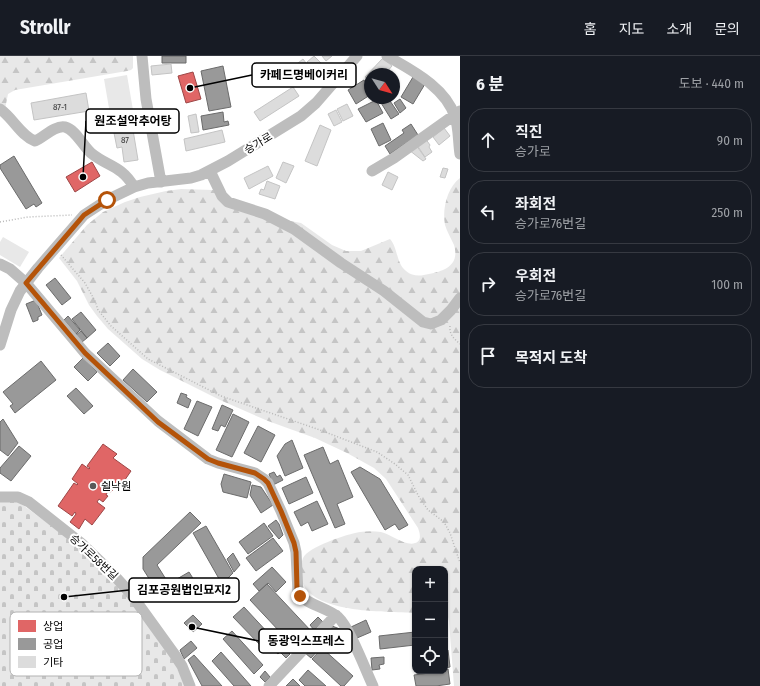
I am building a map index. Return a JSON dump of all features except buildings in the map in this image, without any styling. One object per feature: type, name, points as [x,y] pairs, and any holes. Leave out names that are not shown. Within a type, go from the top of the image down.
[{"type":"street","points":[[142,56],[146,99],[161,182]]},
{"type":"street","name":"승가로","points":[[0,345],[15,300],[26,283],[84,215],[107,200],[134,187],[191,178],[210,171],[235,157],[300,116],[316,103],[357,56]]},
{"type":"street","points":[[387,56],[416,73],[438,91],[457,113],[460,154]]},
{"type":"street","points":[[0,109],[9,116],[28,137],[35,141],[60,127],[68,128],[97,158],[122,171],[129,178],[134,187]]},
{"type":"street","points":[[372,171],[394,158],[457,113]]},
{"type":"street","points":[[210,171],[222,196],[228,202],[265,214],[294,229],[341,264],[384,291],[423,322],[431,324],[441,320],[460,298]]},
{"type":"street","points":[[0,264],[10,269],[26,283],[85,353],[158,422],[208,459],[255,473],[268,483],[294,543],[296,552],[298,593],[304,599],[336,616],[345,626],[373,686]]},
{"type":"street","name":"승가로58번길","points":[[0,497],[18,497],[29,502],[81,543],[112,573],[131,594],[175,655],[190,686]]},
{"type":"street","points":[[268,686],[336,616]]},
{"type":"path","points":[[0,222],[43,216],[84,215]]},
{"type":"path","points":[[61,254],[85,283],[95,301],[98,310],[111,326],[148,359],[221,396],[370,449],[395,464],[408,475],[419,497],[428,510],[444,522],[450,533],[460,563]]},
{"type":"path","points":[[451,322],[450,331],[452,336],[460,344]]},
{"type":"green space","points":[[0,56],[133,56],[133,68],[127,71],[15,90],[8,94],[5,109],[0,106]]},
{"type":"green space","points":[[127,75],[133,110],[110,114],[104,79]]},
{"type":"green space","points":[[460,178],[460,686],[454,686],[448,617],[448,566],[412,566],[412,613],[367,611],[330,604],[315,597],[305,587],[301,573],[303,558],[306,554],[320,545],[354,533],[370,531],[385,533],[403,542],[412,544],[419,541],[420,534],[418,528],[386,479],[374,468],[347,453],[315,438],[268,421],[220,400],[160,370],[142,359],[108,329],[97,316],[89,305],[77,281],[59,258],[87,225],[103,212],[125,202],[166,191],[181,189],[213,190],[285,220],[301,223],[332,245],[346,251],[361,251],[390,239],[393,243],[400,264],[406,271],[414,275],[426,275],[446,269],[455,258],[454,245],[445,225],[444,212],[446,199]]},
{"type":"green space","points":[[3,237],[29,252],[20,267],[0,255],[0,242]]},
{"type":"green space","points":[[0,501],[15,501],[23,505],[62,534],[106,574],[123,592],[138,612],[10,612],[10,676],[142,676],[142,617],[169,653],[186,686],[0,686]]},
{"type":"place","name":"카페드명베이커리","points":[[190,88]]},
{"type":"place","name":"원조설악추어탕","points":[[83,177]]},
{"type":"place","name":"쉴낙원","points":[[93,486]]},
{"type":"place","name":"김포공원법인묘지2","points":[[64,597]]},
{"type":"place","name":"동광익스프레스","points":[[192,627]]},
{"type":"route","points":[[107,200],[84,215],[26,283],[85,353],[158,422],[213,462],[255,473],[268,483],[292,534],[297,562],[297,589],[300,596]]}]
